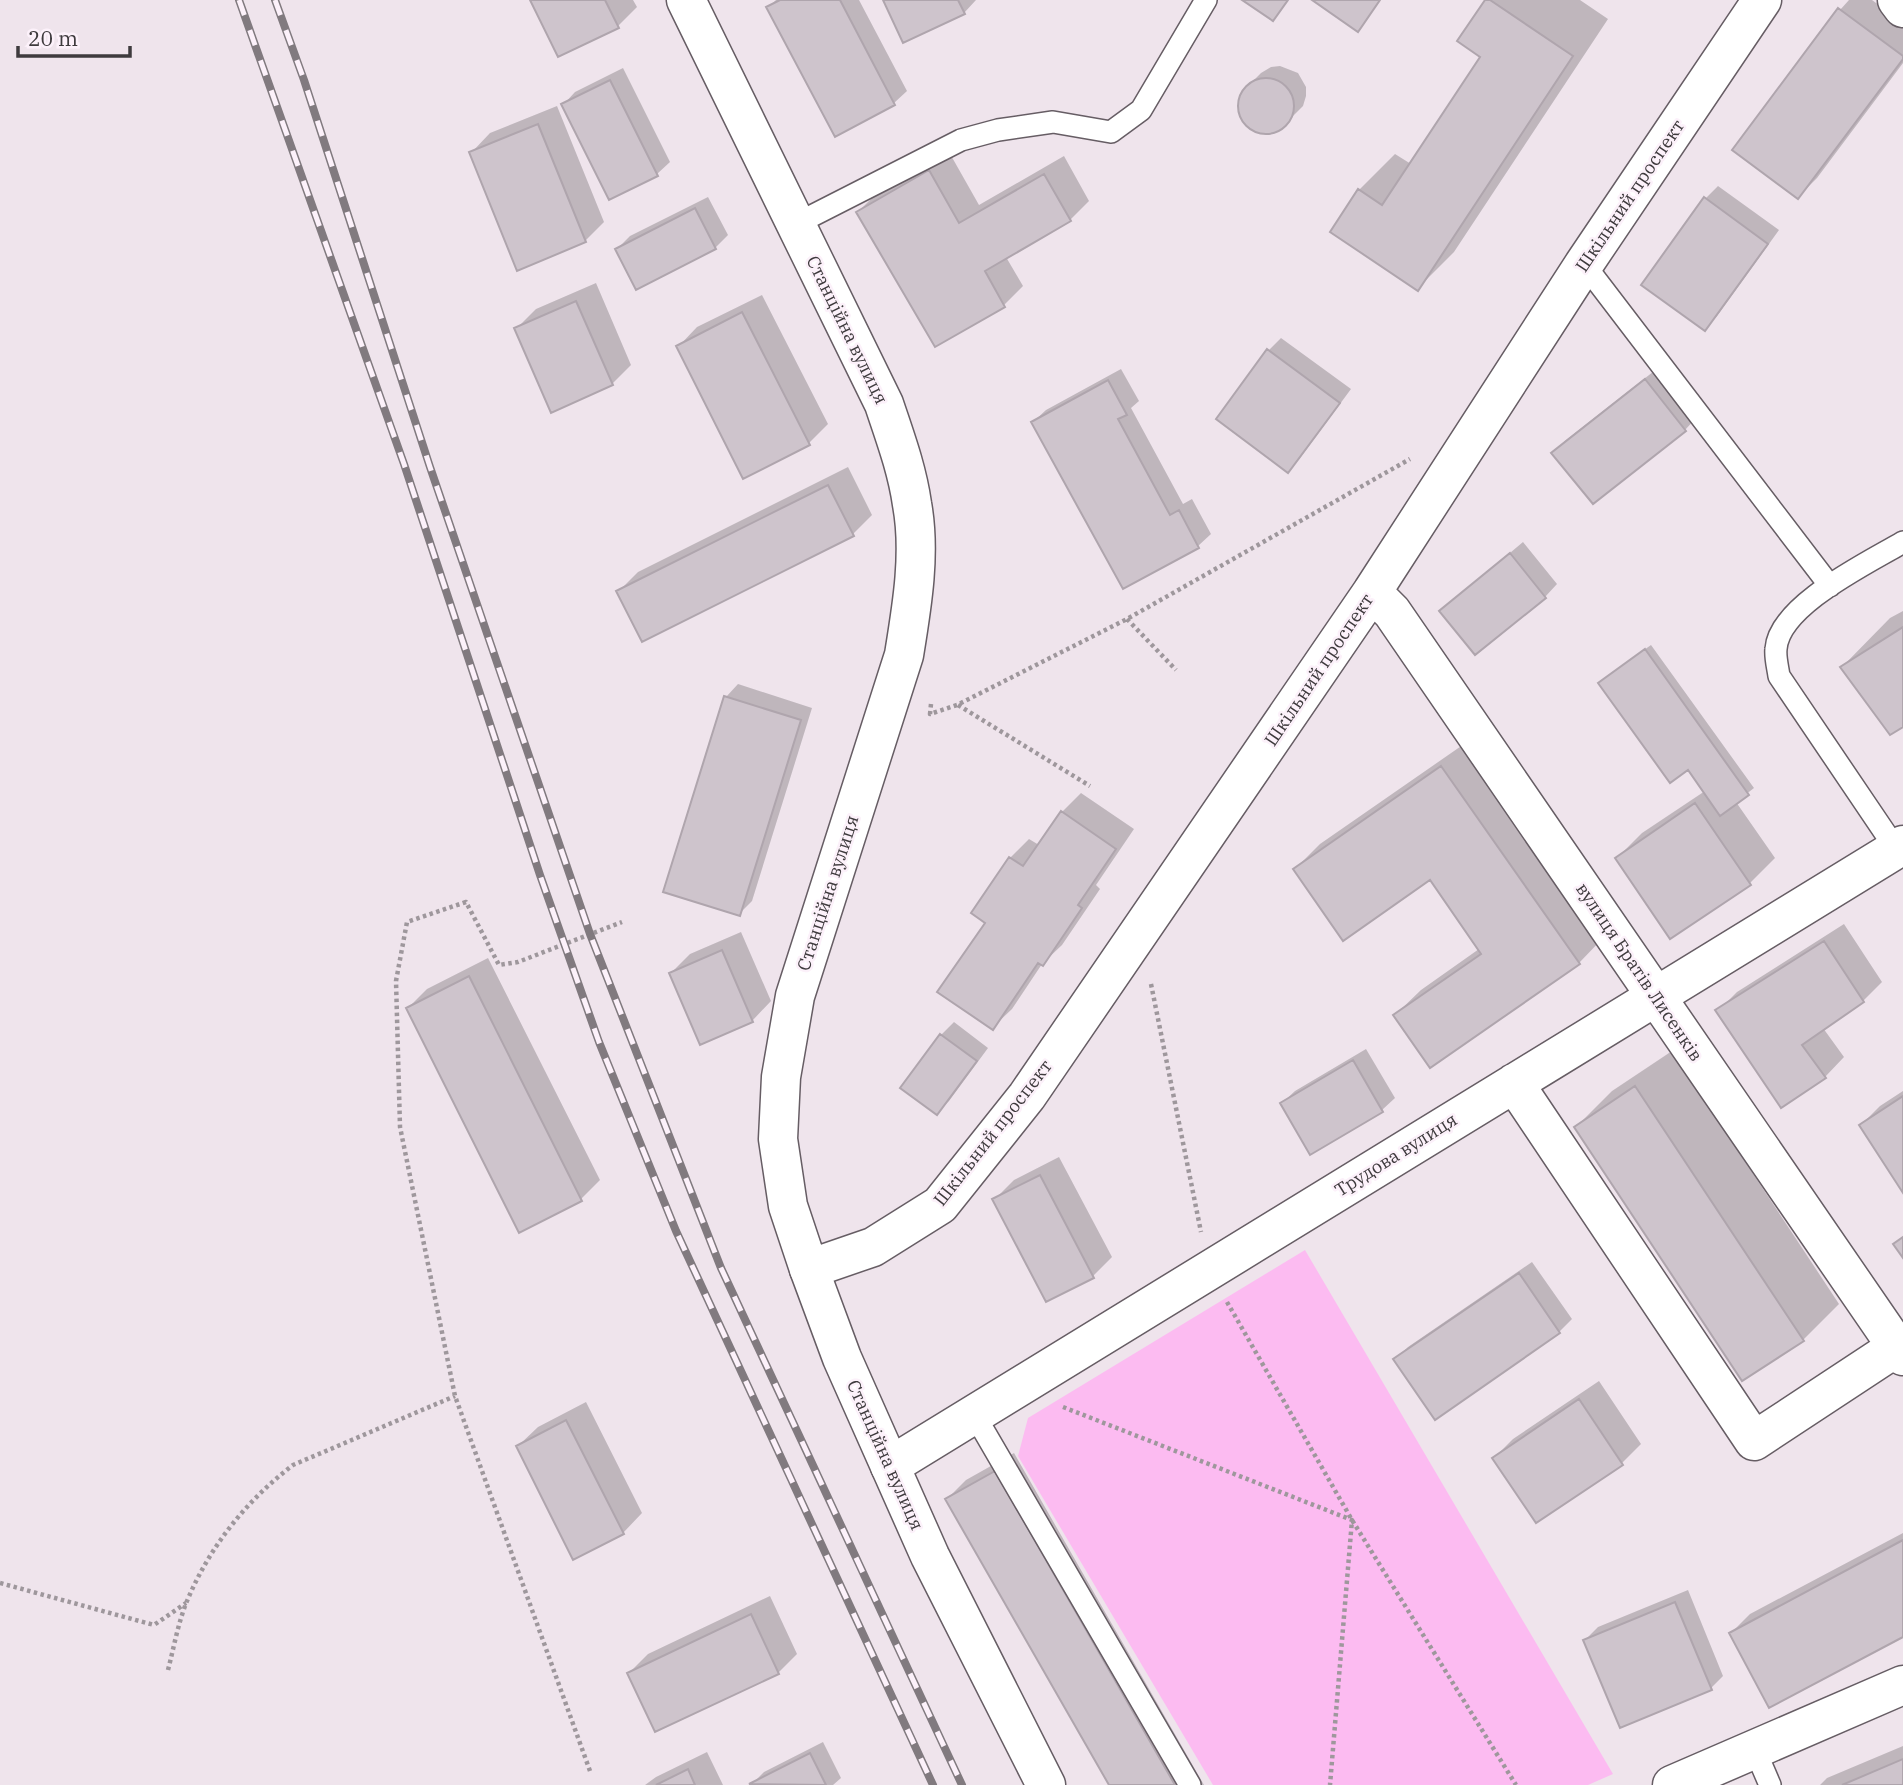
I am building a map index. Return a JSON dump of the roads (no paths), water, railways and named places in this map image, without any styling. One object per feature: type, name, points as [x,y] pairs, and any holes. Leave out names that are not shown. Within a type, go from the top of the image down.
[{"type":"street","name":"Станційна вулиця","points":[[686,0],[884,404],[902,455],[913,506],[915,554],[912,604],[904,655],[795,996],[781,1077],[778,1139],[788,1206],[842,1358],[930,1556],[1046,1785]]},
{"type":"street","name":"Шкільний проспект","points":[[809,1269],[873,1247],[940,1205],[1027,1096],[1372,592],[1584,264],[1762,0]]},
{"type":"street","points":[[1896,0],[1903,8]]},
{"type":"street","name":"вулиця Братів Лисенків","points":[[1372,592],[1392,612],[1900,1351]]},
{"type":"street","name":"Трудова вулиця","points":[[890,1466],[1900,847]]},
{"type":"street","points":[[1514,1083],[1754,1441],[1900,1351]]},
{"type":"street","points":[[1672,1785],[1903,1685]]},
{"type":"lane","points":[[796,224],[961,140],[998,130],[1053,122],[1111,132],[1141,110],[1206,0]]},
{"type":"lane","points":[[1584,264],[1830,586]]},
{"type":"lane","points":[[1900,847],[1779,676],[1776,647],[1786,623],[1804,603],[1903,542]]},
{"type":"lane","points":[[974,1414],[1190,1785]]},
{"type":"lane","points":[[1755,1750],[1770,1785]]},
{"type":"railway","points":[[239,0],[404,464],[540,875],[599,1042],[676,1231],[933,1785]]},
{"type":"railway","points":[[275,0],[304,80],[430,467],[590,934],[721,1268],[962,1785]]}]
